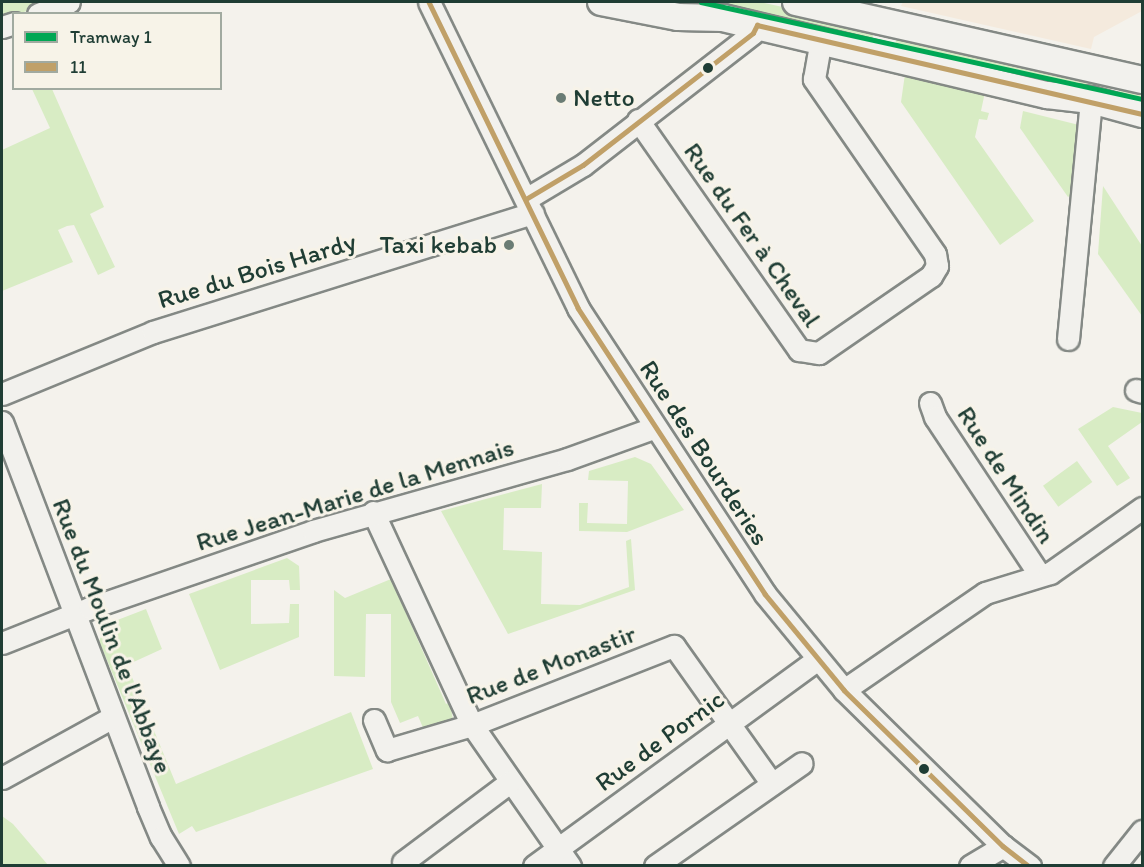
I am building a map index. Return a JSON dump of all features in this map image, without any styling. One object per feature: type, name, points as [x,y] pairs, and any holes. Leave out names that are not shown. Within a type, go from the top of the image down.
[{"type":"main road","points":[[601,2],[678,17],[723,18],[1047,95],[1091,100],[1143,114]]},
{"type":"main road","points":[[796,2],[1143,80]]},
{"type":"street","points":[[43,12],[69,2]]},
{"type":"street","name":"Rue des Bourderies","points":[[429,2],[578,308],[653,428],[765,594],[844,690],[1003,846],[1030,866]]},
{"type":"street","name":"Rue du Bois Hardy","points":[[2,394],[153,332],[529,206],[753,33],[756,25]]},
{"type":"street","name":"Rue du Fer à Cheval","points":[[638,120],[799,350],[819,353],[931,276],[937,266],[935,254],[814,79],[822,40]]},
{"type":"street","points":[[1068,339],[1091,100]]},
{"type":"street","name":"Rue de Mindin","points":[[930,403],[935,417],[1039,574]]},
{"type":"street","name":"Rue du Moulin de l'Abbaye","points":[[2,422],[113,717],[161,837],[179,866]]},
{"type":"street","name":"Rue Jean-Marie de la Mennais","points":[[2,643],[74,615],[373,512],[567,459],[653,428]]},
{"type":"street","points":[[844,690],[985,593],[1039,574],[1050,573],[1143,508]]},
{"type":"street","points":[[373,512],[472,725],[510,783],[570,866]]},
{"type":"street","name":"Rue de Monastir","points":[[374,720],[387,750],[472,725],[674,646],[730,723]]},
{"type":"street","name":"Rue de Pornic","points":[[534,866],[817,660]]},
{"type":"street","points":[[2,778],[113,717]]},
{"type":"street","points":[[730,723],[772,784]]},
{"type":"street","points":[[655,866],[802,762]]},
{"type":"street","points":[[403,862],[510,783]]},
{"type":"street","points":[[1114,866],[1143,831]]},
{"type":"street","points":[[970,866],[1003,846]]},
{"type":"shaded area","points":[[903,2],[1142,2],[1142,11],[1094,37],[1091,49],[901,6]]},
{"type":"green space","points":[[2,2],[51,2],[24,12],[12,12],[12,16],[2,20]]},
{"type":"green space","points":[[687,2],[760,2],[875,27],[871,44],[684,11]]},
{"type":"green space","points":[[898,32],[1112,81],[1108,99],[894,50]]},
{"type":"green space","points":[[905,74],[985,92],[981,111],[989,113],[987,120],[979,119],[975,137],[1034,221],[1000,245],[901,102]]},
{"type":"green space","points":[[1121,82],[1142,87],[1142,106],[1117,100]]},
{"type":"green space","points":[[32,90],[52,90],[104,207],[90,214],[115,267],[98,275],[74,225],[67,226],[58,230],[73,262],[2,291],[2,150],[50,128]]},
{"type":"green space","points":[[1023,111],[1079,125],[1074,193],[1068,197],[1020,128]]},
{"type":"green space","points":[[1103,186],[1142,246],[1142,316],[1098,254]]},
{"type":"green space","points":[[1113,407],[1142,413],[1142,422],[1108,446],[1130,478],[1117,486],[1078,429]]},
{"type":"green space","points":[[635,457],[651,464],[684,510],[627,532],[579,531],[579,503],[588,503],[587,523],[627,524],[628,481],[588,480],[589,471]]},
{"type":"green space","points":[[1077,461],[1092,482],[1058,507],[1043,486]]},
{"type":"green space","points":[[542,484],[541,508],[504,508],[503,550],[542,552],[541,604],[580,605],[629,587],[626,541],[631,539],[635,590],[508,634],[441,511]]},
{"type":"green space","points":[[287,558],[299,566],[300,590],[290,590],[289,580],[251,580],[251,624],[289,623],[290,604],[299,604],[299,637],[220,670],[189,594]]},
{"type":"green space","points":[[391,579],[446,704],[450,702],[453,720],[424,730],[418,716],[400,723],[391,702],[391,614],[366,614],[365,677],[334,676],[334,590],[345,598]]},
{"type":"green space","points":[[146,609],[162,649],[127,665],[176,784],[351,712],[373,769],[196,832],[192,826],[179,834],[99,641],[107,624]]},
{"type":"green space","points":[[2,816],[13,824],[48,865],[2,865]]},
{"type":"tram line","name":"1","points":[[701,2],[1142,99]]},
{"type":"transit line","name":"11","points":[[429,2],[578,308],[765,594],[844,690],[1003,846],[1029,866]]},
{"type":"transit line","name":"11","points":[[526,199],[583,165],[753,33],[757,25],[1142,114]]},
{"type":"place","name":"Netto","points":[[561,98]]},
{"type":"place","name":"Taxi kebab","points":[[509,245]]}]
